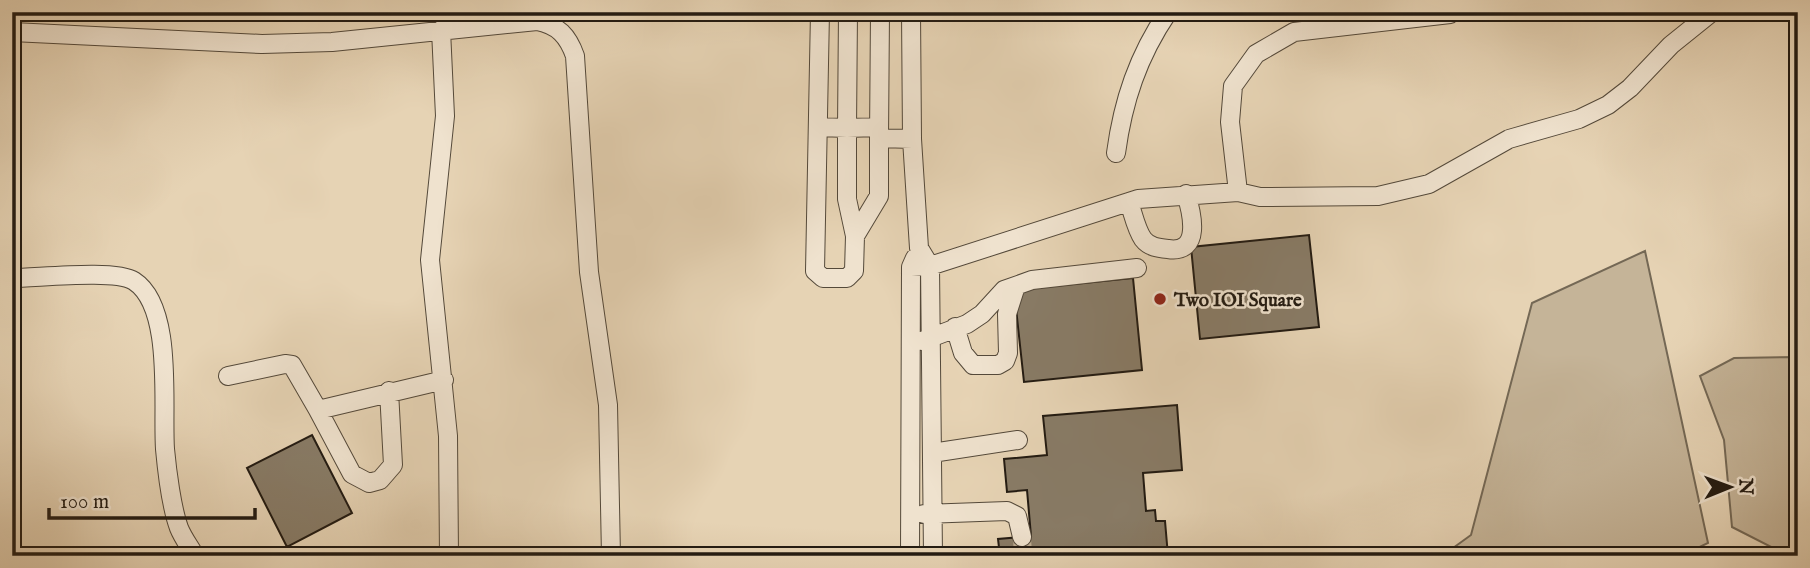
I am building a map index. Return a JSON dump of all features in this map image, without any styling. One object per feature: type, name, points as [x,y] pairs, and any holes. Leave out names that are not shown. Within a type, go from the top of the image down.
[{"type":"street","points":[[820,12],[815,271],[818,276],[847,278],[852,276],[855,236],[847,199],[848,12]]},
{"type":"street","points":[[855,236],[879,196],[880,12]]},
{"type":"street","points":[[910,556],[911,267],[919,248],[912,139],[911,12]]},
{"type":"street","points":[[1116,153],[1120,119],[1131,78],[1168,12]]},
{"type":"street","points":[[911,267],[930,266],[1129,202],[1186,194],[1238,192],[1261,197],[1378,196],[1429,184],[1508,139],[1579,119],[1608,105],[1630,88],[1671,45],[1712,12]]},
{"type":"street","points":[[1238,192],[1230,122],[1233,86],[1256,54],[1294,32],[1450,14]]},
{"type":"street","points":[[12,32],[262,44],[332,42],[537,21],[551,24],[562,32],[575,56],[589,272],[608,405],[611,556]]},
{"type":"street","points":[[441,30],[445,116],[430,260],[448,436],[449,556]]},
{"type":"street","points":[[818,127],[847,128],[912,139]]},
{"type":"street","points":[[1129,202],[1141,237],[1150,246],[1175,250],[1185,246],[1191,239],[1193,226],[1186,194]]},
{"type":"street","points":[[919,248],[930,266],[933,556]]},
{"type":"street","points":[[910,343],[931,339],[982,314],[1004,290],[1032,280],[1137,268]]},
{"type":"street","points":[[12,278],[115,275],[134,281],[147,295],[156,311],[160,332],[166,451],[179,527],[195,556]]},
{"type":"street","points":[[955,327],[963,353],[972,365],[998,365],[1005,361],[1008,353],[1007,314],[1016,286]]},
{"type":"street","points":[[228,376],[292,365],[352,474],[369,483],[380,480],[393,465],[389,391]]},
{"type":"street","points":[[318,411],[389,391],[444,380]]},
{"type":"street","points":[[932,453],[1018,440]]},
{"type":"street","points":[[910,513],[1007,511],[1017,516],[1022,537]]},
{"type":"shaded area","points":[[1645,251],[1708,543],[1681,556],[1442,556],[1471,535],[1532,303]]},
{"type":"shaded area","points":[[1798,357],[1798,548],[1777,550],[1732,527],[1724,440],[1700,376],[1734,358]]},
{"type":"building","points":[[1309,235],[1319,327],[1200,339],[1191,247]]},
{"type":"building","points":[[1133,278],[1142,370],[1024,382],[1014,290]]},
{"type":"building","points":[[1177,405],[1182,470],[1143,473],[1146,511],[1155,510],[1156,521],[1165,521],[1168,556],[1000,556],[998,539],[1031,536],[1027,490],[1007,492],[1004,459],[1047,455],[1043,416]]},
{"type":"building","points":[[312,435],[352,513],[287,547],[247,468]]},
{"type":"building","points":[[990,548],[991,556],[958,556],[957,551]]},
{"type":"tunnel","points":[[1022,537],[1023,556]]},
{"type":"place","name":"Two IOI Square","points":[[1160,299]]}]
